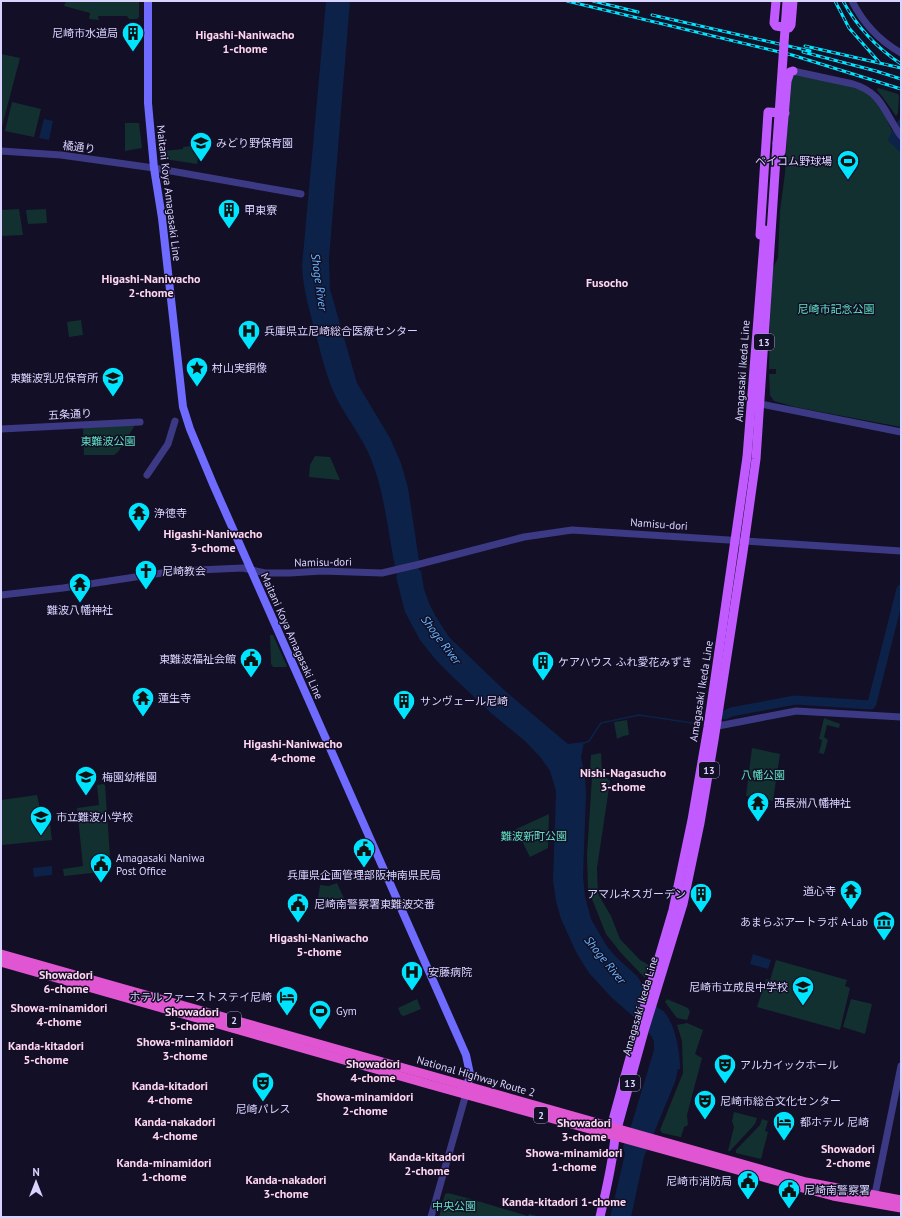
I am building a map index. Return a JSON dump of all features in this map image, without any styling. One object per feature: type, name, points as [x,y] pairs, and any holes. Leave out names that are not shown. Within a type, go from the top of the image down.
[{"type":"highway","name":"National Highway Route 2","points":[[1,954],[467,1090]]},
{"type":"highway","name":"National Highway Route 2","points":[[1,962],[652,1142],[874,1199],[901,1208]]},
{"type":"highway","name":"National Highway Route 2","points":[[874,1199],[901,1200]]},
{"type":"main road","name":"Maitani Koya Amagasaki Line","points":[[148,1],[148,103],[154,168],[162,218],[183,407],[186,420],[466,1055],[470,1074],[467,1090]]},
{"type":"main road","points":[[776,1],[774,22],[776,26],[789,28],[791,25],[792,1]]},
{"type":"main road","name":"Amagasaki Ikeda Line","points":[[774,143],[782,1]]},
{"type":"main road","name":"Amagasaki Ikeda Line","points":[[600,1217],[642,1028],[652,992],[688,884],[700,823],[712,727],[740,540],[756,459],[756,403],[765,264],[787,1]]},
{"type":"main road","points":[[765,264],[773,251],[788,76],[790,72],[794,71]]},
{"type":"main road","points":[[765,264],[760,242],[768,112],[785,113]]},
{"type":"street","points":[[852,1],[859,14],[870,27],[884,41],[901,53]]},
{"type":"street","points":[[794,71],[853,84],[868,90],[880,101],[899,133]]},
{"type":"street","name":"橘通り","points":[[1,151],[60,155],[154,168],[301,194]]},
{"type":"street","points":[[756,403],[901,432]]},
{"type":"street","points":[[148,475],[168,444],[175,421]]},
{"type":"street","name":"五条通り","points":[[1,429],[140,422]]},
{"type":"street","name":"Namisu-dori","points":[[1,595],[175,571],[243,568],[265,573],[322,571],[382,573],[524,537],[572,530],[901,551]]},
{"type":"street","points":[[712,727],[796,711],[901,717]]},
{"type":"street","points":[[874,1199],[901,1066]]},
{"type":"street","points":[[431,1217],[467,1090]]},
{"type":"green space","points":[[66,1],[139,1],[139,17],[137,19],[129,19],[127,16],[98,16],[99,20],[89,19],[90,13],[64,6]]},
{"type":"green space","points":[[1,54],[20,58],[1,130]]},
{"type":"green space","name":"尼崎市記念公園","points":[[795,74],[859,89],[869,95],[884,114],[893,133],[901,144],[901,427],[795,407],[774,401],[770,395],[769,374],[776,374],[776,369],[769,369],[771,272],[778,258],[780,211],[785,173],[790,79]]},
{"type":"green space","points":[[878,88],[898,94],[898,113],[896,116],[877,90]]},
{"type":"green space","points":[[12,102],[41,109],[34,137],[5,131]]},
{"type":"green space","points":[[125,123],[139,123],[142,148],[125,151]]},
{"type":"green space","points":[[200,145],[197,164],[164,159],[163,151],[183,149],[183,147]]},
{"type":"green space","points":[[19,209],[23,235],[1,236],[1,210]]},
{"type":"green space","points":[[46,209],[47,223],[28,224],[26,210]]},
{"type":"green space","points":[[81,320],[83,335],[69,337],[67,322]]},
{"type":"green space","name":"東難波公園","points":[[133,425],[134,427],[118,452],[114,455],[84,455],[83,428]]},
{"type":"green space","points":[[315,456],[330,457],[340,480],[309,477],[310,465]]},
{"type":"green space","points":[[270,635],[273,635],[287,666],[286,667],[273,667],[271,664]]},
{"type":"green space","points":[[824,718],[840,724],[839,728],[827,725],[824,737],[828,740],[824,754],[819,753],[822,740],[819,739]]},
{"type":"green space","points":[[627,720],[629,735],[617,739],[614,722]]},
{"type":"green space","name":"八幡公園","points":[[752,748],[780,754],[773,801],[746,796]]},
{"type":"green space","points":[[601,753],[602,772],[590,772],[591,755]]},
{"type":"green space","points":[[604,776],[610,781],[597,868],[598,894],[611,916],[620,939],[640,960],[649,965],[645,978],[621,953],[606,934],[588,889],[587,855],[592,777]]},
{"type":"green space","points":[[97,785],[105,785],[111,871],[64,876],[63,869],[83,866],[77,808],[99,805]]},
{"type":"green space","points":[[37,795],[40,809],[48,808],[52,840],[2,845],[1,800]]},
{"type":"green space","name":"難波新町公園","points":[[549,814],[548,848],[530,857],[516,829]]},
{"type":"green space","points":[[337,883],[347,905],[337,909],[317,905],[320,885],[329,886]]},
{"type":"green space","points":[[776,960],[847,980],[845,986],[850,988],[840,1030],[757,1007],[766,979],[770,980]]},
{"type":"green space","points":[[417,999],[421,1009],[404,1016],[401,1015],[398,1008]]},
{"type":"green space","points":[[667,999],[688,1008],[690,1012],[687,1020],[677,1018],[665,1002]]},
{"type":"green space","points":[[851,999],[872,1004],[865,1034],[843,1027]]},
{"type":"green space","points":[[687,1023],[703,1030],[695,1054],[702,1058],[687,1115],[688,1125],[684,1127],[680,1137],[662,1133],[660,1130],[683,1073],[682,1041],[677,1025]]},
{"type":"green space","points":[[734,1112],[757,1118],[755,1124],[730,1151],[728,1151],[734,1127],[732,1121]]},
{"type":"green space","points":[[762,1119],[768,1121],[765,1131],[768,1132],[761,1159],[736,1153],[736,1150],[760,1125]]},
{"type":"green space","name":"中央公園","points":[[448,1193],[528,1216],[529,1214],[541,1217],[439,1217],[445,1194]]},
{"type":"water","name":"Shoge River","points":[[326,1],[350,1],[329,259],[330,289],[357,383],[390,438],[401,463],[408,488],[419,560],[419,570],[421,571],[424,589],[435,615],[449,637],[504,690],[568,744],[584,742],[581,757],[585,777],[586,794],[583,877],[585,896],[591,919],[606,945],[615,956],[637,976],[658,1008],[664,1012],[672,1026],[678,1045],[680,1069],[678,1069],[675,1082],[644,1157],[631,1217],[610,1217],[625,1154],[623,1147],[632,1123],[654,1050],[654,1042],[652,1037],[634,1017],[612,998],[589,973],[577,954],[561,919],[553,881],[556,791],[550,771],[541,758],[526,742],[491,713],[436,660],[420,640],[405,612],[396,577],[383,502],[376,473],[364,444],[338,401],[331,385],[309,309],[302,266]]},
{"type":"water","points":[[44,119],[53,121],[49,140],[39,138]]},
{"type":"water","points":[[52,866],[52,875],[34,877],[33,868]]},
{"type":"water","points":[[753,954],[771,960],[768,969],[750,964]]},
{"type":"waterway","points":[[901,124],[893,139],[901,147]]},
{"type":"waterway","points":[[725,715],[731,712],[795,700],[871,705],[901,589]]},
{"type":"waterway","points":[[584,743],[589,741],[601,723],[639,715],[692,723],[701,721]]},
{"type":"railway","points":[[567,1],[792,55],[901,89]]},
{"type":"railway","points":[[593,1],[638,12]]},
{"type":"railway","points":[[835,1],[849,28],[879,62]]},
{"type":"railway","points":[[843,1],[855,20],[868,36],[892,58],[901,64]]},
{"type":"railway","points":[[652,15],[810,51]]},
{"type":"railway","points":[[805,46],[901,68]]},
{"type":"railway","points":[[803,52],[901,79]]},
{"type":"place","name":"尼崎市水道局","points":[[133,52]]},
{"type":"place","name":"みどり野保育園","points":[[201,162]]},
{"type":"place","name":"ベイコム野球場","points":[[848,180]]},
{"type":"place","name":"甲東寮","points":[[229,230]]},
{"type":"place","name":"兵庫県立尼崎総合医療センター","points":[[249,350]]},
{"type":"place","name":"村山実銅像","points":[[197,388]]},
{"type":"place","name":"東難波乳児保育所","points":[[113,398]]},
{"type":"place","name":"浄徳寺","points":[[139,532]]},
{"type":"place","name":"尼崎教会","points":[[146,590]]},
{"type":"place","name":"難波八幡神社","points":[[80,604]]},
{"type":"place","name":"東難波福祉会館","points":[[251,678]]},
{"type":"place","name":"ケアハウス ふれ愛花みずき","points":[[543,682]]},
{"type":"place","name":"蓮生寺","points":[[143,718]]},
{"type":"place","name":"サンヴェール尼崎","points":[[404,720]]},
{"type":"place","name":"梅園幼稚園","points":[[86,796]]},
{"type":"place","name":"西長洲八幡神社","points":[[758,822]]},
{"type":"place","name":"市立難波小学校","points":[[41,836]]},
{"type":"place","name":"兵庫県企画管理部阪神南県民局","points":[[364,868]]},
{"type":"place","name":"Amagasaki Naniwa Post Office","points":[[101,884]]},
{"type":"place","name":"道心寺","points":[[851,910]]},
{"type":"place","name":"アマルネスガーデン","points":[[701,914]]},
{"type":"place","name":"尼崎南警察署東難波交番","points":[[298,924]]},
{"type":"place","name":"あまらぶアートラボ A-Lab","points":[[884,942]]},
{"type":"place","name":"安藤病院","points":[[412,992]]},
{"type":"place","name":"尼崎市立成良中学校","points":[[803,1006]]},
{"type":"place","name":"ホテルファーストステイ尼崎","points":[[287,1016]]},
{"type":"place","name":"Gym","points":[[320,1030]]},
{"type":"place","name":"アルカイックホール","points":[[725,1084]]},
{"type":"place","name":"尼崎パレス","points":[[263,1102]]},
{"type":"place","name":"尼崎市総合文化センター","points":[[705,1120]]},
{"type":"place","name":"都ホテル 尼崎","points":[[784,1142]]},
{"type":"place","name":"尼崎市消防局","points":[[748,1200]]},
{"type":"place","name":"尼崎南警察署","points":[[789,1210]]},
{"type":"district","name":"Higashi-Naniwacho 1-chome","points":[[245,42]]},
{"type":"district","name":"Fusocho","points":[[607,283]]},
{"type":"district","name":"Higashi-Naniwacho 2-chome","points":[[151,286]]},
{"type":"district","name":"Higashi-Naniwacho 3-chome","points":[[213,541]]},
{"type":"district","name":"Higashi-Naniwacho 4-chome","points":[[293,751]]},
{"type":"district","name":"Nishi-Nagasucho 3-chome","points":[[623,780]]},
{"type":"district","name":"Higashi-Naniwacho 5-chome","points":[[319,945]]},
{"type":"district","name":"Showadori 6-chome","points":[[66,982]]},
{"type":"district","name":"Showa-minamidori 4-chome","points":[[59,1015]]},
{"type":"district","name":"Showadori 5-chome","points":[[192,1019]]},
{"type":"district","name":"Showa-minamidori 3-chome","points":[[185,1049]]},
{"type":"district","name":"Kanda-kitadori 5-chome","points":[[46,1053]]},
{"type":"district","name":"Showadori 4-chome","points":[[373,1071]]},
{"type":"district","name":"Kanda-kitadori 4-chome","points":[[170,1093]]},
{"type":"district","name":"Showa-minamidori 2-chome","points":[[365,1104]]},
{"type":"district","name":"Kanda-nakadori 4-chome","points":[[175,1129]]},
{"type":"district","name":"Showadori 3-chome","points":[[584,1130]]},
{"type":"district","name":"Showadori 2-chome","points":[[848,1156]]},
{"type":"district","name":"Showa-minamidori 1-chome","points":[[574,1160]]},
{"type":"district","name":"Kanda-kitadori 2-chome","points":[[427,1164]]},
{"type":"district","name":"Kanda-minamidori 1-chome","points":[[164,1170]]},
{"type":"district","name":"Kanda-nakadori 3-chome","points":[[286,1187]]},
{"type":"district","name":"Kanda-kitadori 1-chome","points":[[564,1202]]}]
